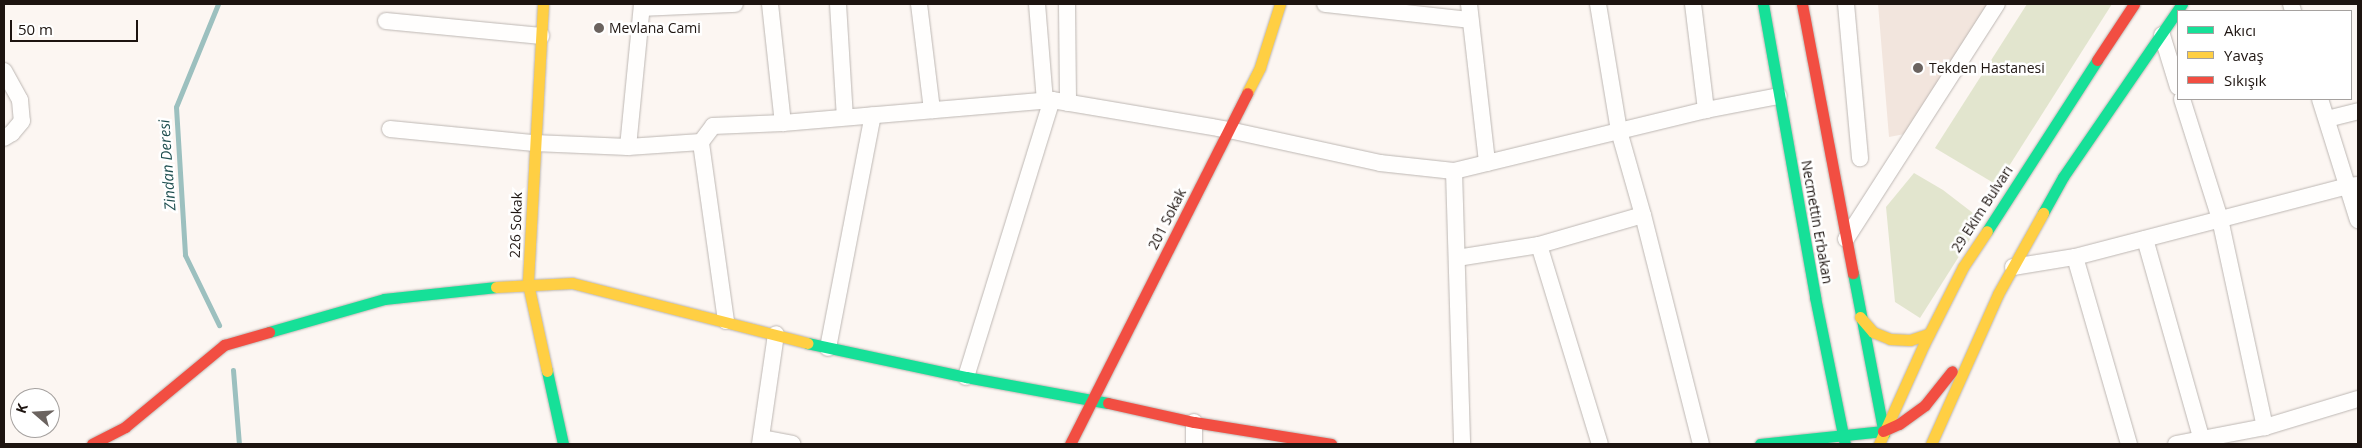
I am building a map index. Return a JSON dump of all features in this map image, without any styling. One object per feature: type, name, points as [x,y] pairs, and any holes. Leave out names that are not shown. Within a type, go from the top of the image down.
[{"type":"street","name":"226 Sokak","points":[[543,4],[534,143],[528,284],[563,444]]},
{"type":"street","points":[[628,147],[642,6],[735,4]]},
{"type":"street","points":[[770,4],[783,123]]},
{"type":"street","points":[[838,4],[845,117]]},
{"type":"street","points":[[919,4],[932,110]]},
{"type":"street","points":[[1037,4],[1055,102]]},
{"type":"street","points":[[966,378],[1055,102],[1067,4]]},
{"type":"street","name":"201 Sokak","points":[[1070,444],[1260,67],[1280,4]]},
{"type":"street","points":[[1326,4],[1470,20]]},
{"type":"street","points":[[1468,4],[1487,163]]},
{"type":"street","points":[[1598,4],[1619,131],[1643,215],[1701,444]]},
{"type":"street","points":[[1693,4],[1706,110]]},
{"type":"street","name":"Necmettin Erbakan","points":[[1763,4],[1815,297],[1843,439]]},
{"type":"street","name":"Necmettin Erbakan","points":[[1802,4],[1885,444]]},
{"type":"street","points":[[1846,4],[1860,158]]},
{"type":"street","points":[[1846,239],[1998,4]]},
{"type":"street","name":"29 Ekim Bulvarı","points":[[1879,444],[1883,431],[1929,334],[1968,259],[2134,4]]},
{"type":"street","points":[[1931,444],[1979,333],[2063,177],[2177,12]]},
{"type":"street","points":[[386,21],[541,36]]},
{"type":"street","points":[[2162,35],[2177,84]]},
{"type":"street","points":[[4,71],[20,100],[22,122],[12,133],[4,138]]},
{"type":"street","points":[[726,321],[701,142],[712,126],[783,123],[1055,102],[1229,130],[1380,163],[1454,171],[1706,110],[1779,96]]},
{"type":"street","points":[[2182,100],[2220,219],[2266,427]]},
{"type":"street","points":[[2320,100],[2353,185],[2358,220]]},
{"type":"street","points":[[2327,119],[2358,111]]},
{"type":"street","points":[[828,348],[873,115]]},
{"type":"street","points":[[390,129],[534,143],[628,147],[701,142]]},
{"type":"street","points":[[1454,171],[1462,444]]},
{"type":"street","points":[[2013,267],[2075,257],[2353,185]]},
{"type":"street","points":[[1457,258],[1539,245],[1643,215]]},
{"type":"street","points":[[2145,239],[2202,441]]},
{"type":"street","points":[[1539,245],[1600,444]]},
{"type":"street","points":[[2075,257],[2129,444]]},
{"type":"street","points":[[92,444],[125,427],[224,345],[384,299],[528,284],[572,283],[828,348],[966,378],[1091,400],[1194,422],[1321,444]]},
{"type":"street","points":[[1860,317],[1873,332],[1890,339],[1910,340],[1929,334]]},
{"type":"street","points":[[1760,444],[1843,439],[1883,431],[1912,415],[1933,397],[1979,333]]},
{"type":"street","points":[[776,334],[761,441],[792,444]]},
{"type":"street","points":[[2176,444],[2202,441],[2266,427],[2358,400]]},
{"type":"street","points":[[1194,422],[1194,444]]},
{"type":"shaded area","name":"Tekden Hastanesi","points":[[1878,4],[1993,4],[1910,133],[1889,137]]},
{"type":"green space","points":[[2027,4],[2112,4],[1997,185],[1935,148]]},
{"type":"green space","points":[[1914,173],[1943,190],[1982,220],[1920,318],[1895,302],[1886,207]]},
{"type":"waterway","name":"Zindan Deresi","points":[[218,4],[176,107],[185,255],[219,325]]},
{"type":"waterway","name":"Zindan Deresi","points":[[233,370],[239,444]]},
{"type":"traffic: fast","points":[[1763,4],[1815,297],[1845,444]]},
{"type":"traffic: fast","points":[[2178,10],[2182,4]]},
{"type":"traffic: fast","points":[[2043,213],[2063,177],[2177,11]]},
{"type":"traffic: fast","points":[[1987,231],[2097,60]]},
{"type":"traffic: fast","points":[[1853,273],[1884,434]]},
{"type":"traffic: fast","points":[[269,332],[384,299],[496,287]]},
{"type":"traffic: fast","points":[[807,343],[966,377],[1108,403]]},
{"type":"traffic: fast","points":[[547,371],[563,444]]},
{"type":"traffic: fast","points":[[1760,444],[1883,431]]},
{"type":"traffic: slow","points":[[543,4],[528,284],[547,371]]},
{"type":"traffic: slow","points":[[1247,93],[1260,67],[1280,4]]},
{"type":"traffic: slow","points":[[1931,444],[1998,294],[2043,213]]},
{"type":"traffic: slow","points":[[1879,444],[1924,344],[1963,267],[1987,231]]},
{"type":"traffic: slow","points":[[496,287],[572,283],[807,343]]},
{"type":"traffic: slow","points":[[1860,317],[1873,332],[1890,339],[1910,340],[1929,334]]},
{"type":"traffic: jam","points":[[1802,4],[1853,273]]},
{"type":"traffic: jam","points":[[2097,60],[2134,4]]},
{"type":"traffic: jam","points":[[1070,444],[1247,93]]},
{"type":"traffic: jam","points":[[92,444],[125,427],[224,345],[269,332]]},
{"type":"traffic: jam","points":[[1883,431],[1899,424],[1925,405],[1952,371]]},
{"type":"traffic: jam","points":[[1108,403],[1194,422],[1331,444]]},
{"type":"place","name":"Mevlana Cami","points":[[599,28]]},
{"type":"place","name":"Tekden Hastanesi","points":[[1918,68]]}]
